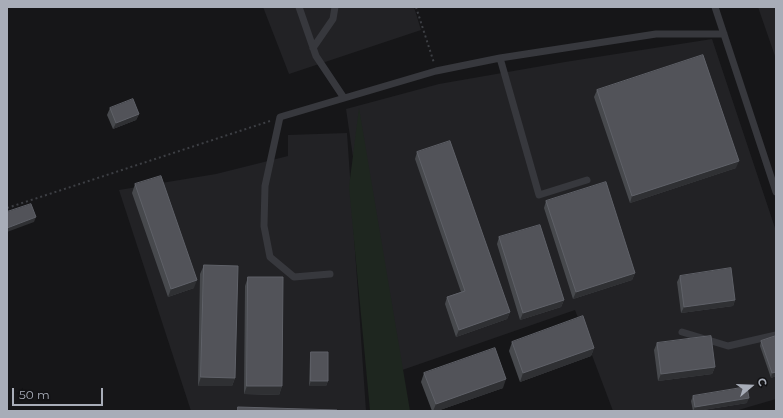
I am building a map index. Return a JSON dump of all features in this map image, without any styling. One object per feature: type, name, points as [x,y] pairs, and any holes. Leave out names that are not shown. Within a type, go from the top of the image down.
[{"type":"lane","points":[[298,7],[316,56],[344,98]]},
{"type":"lane","points":[[313,48],[333,19],[335,7]]},
{"type":"lane","points":[[715,7],[776,192]]},
{"type":"lane","points":[[330,274],[294,277],[270,257],[264,226],[265,186],[280,117],[436,71],[500,58],[656,34],[724,34]]},
{"type":"lane","points":[[500,58],[539,195],[586,180]]},
{"type":"lane","points":[[682,332],[728,346],[776,335]]},
{"type":"path","points":[[416,7],[436,71]]},
{"type":"path","points":[[7,208],[280,117]]},
{"type":"shaded area","points":[[263,7],[414,7],[421,30],[289,74]]},
{"type":"shaded area","points":[[758,7],[776,7],[776,59]]},
{"type":"shaded area","points":[[712,39],[776,231],[776,399],[735,411],[613,411],[575,310],[385,376],[346,109],[439,84],[565,62]]},
{"type":"shaded area","points":[[359,108],[410,411],[370,411],[349,187]]},
{"type":"shaded area","points":[[347,133],[366,411],[191,411],[119,190],[216,174],[288,156],[288,135]]},
{"type":"building","points":[[703,55],[739,161],[632,196],[597,90]]},
{"type":"building","points":[[133,99],[139,114],[116,123],[110,108]]},
{"type":"building","points":[[450,141],[510,312],[459,330],[447,297],[465,291],[417,152]]},
{"type":"building","points":[[161,176],[197,280],[171,289],[135,184]]},
{"type":"building","points":[[606,182],[635,273],[576,292],[546,201]]},
{"type":"building","points":[[31,204],[36,217],[7,228],[7,212]]},
{"type":"building","points":[[540,225],[564,300],[523,313],[499,237]]},
{"type":"building","points":[[204,265],[238,266],[235,378],[201,377]]},
{"type":"building","points":[[731,268],[735,300],[684,307],[680,276]]},
{"type":"building","points":[[248,277],[283,277],[282,386],[247,386]]},
{"type":"building","points":[[583,316],[594,348],[523,373],[512,342]]},
{"type":"building","points":[[711,336],[715,367],[661,374],[657,343]]},
{"type":"building","points":[[776,336],[776,372],[772,373],[761,341]]},
{"type":"building","points":[[495,348],[506,379],[436,404],[424,373]]},
{"type":"building","points":[[311,352],[328,352],[328,381],[311,381]]},
{"type":"building","points":[[747,387],[749,398],[695,407],[693,396]]},
{"type":"building","points":[[238,407],[337,410],[337,411],[238,411]]}]
